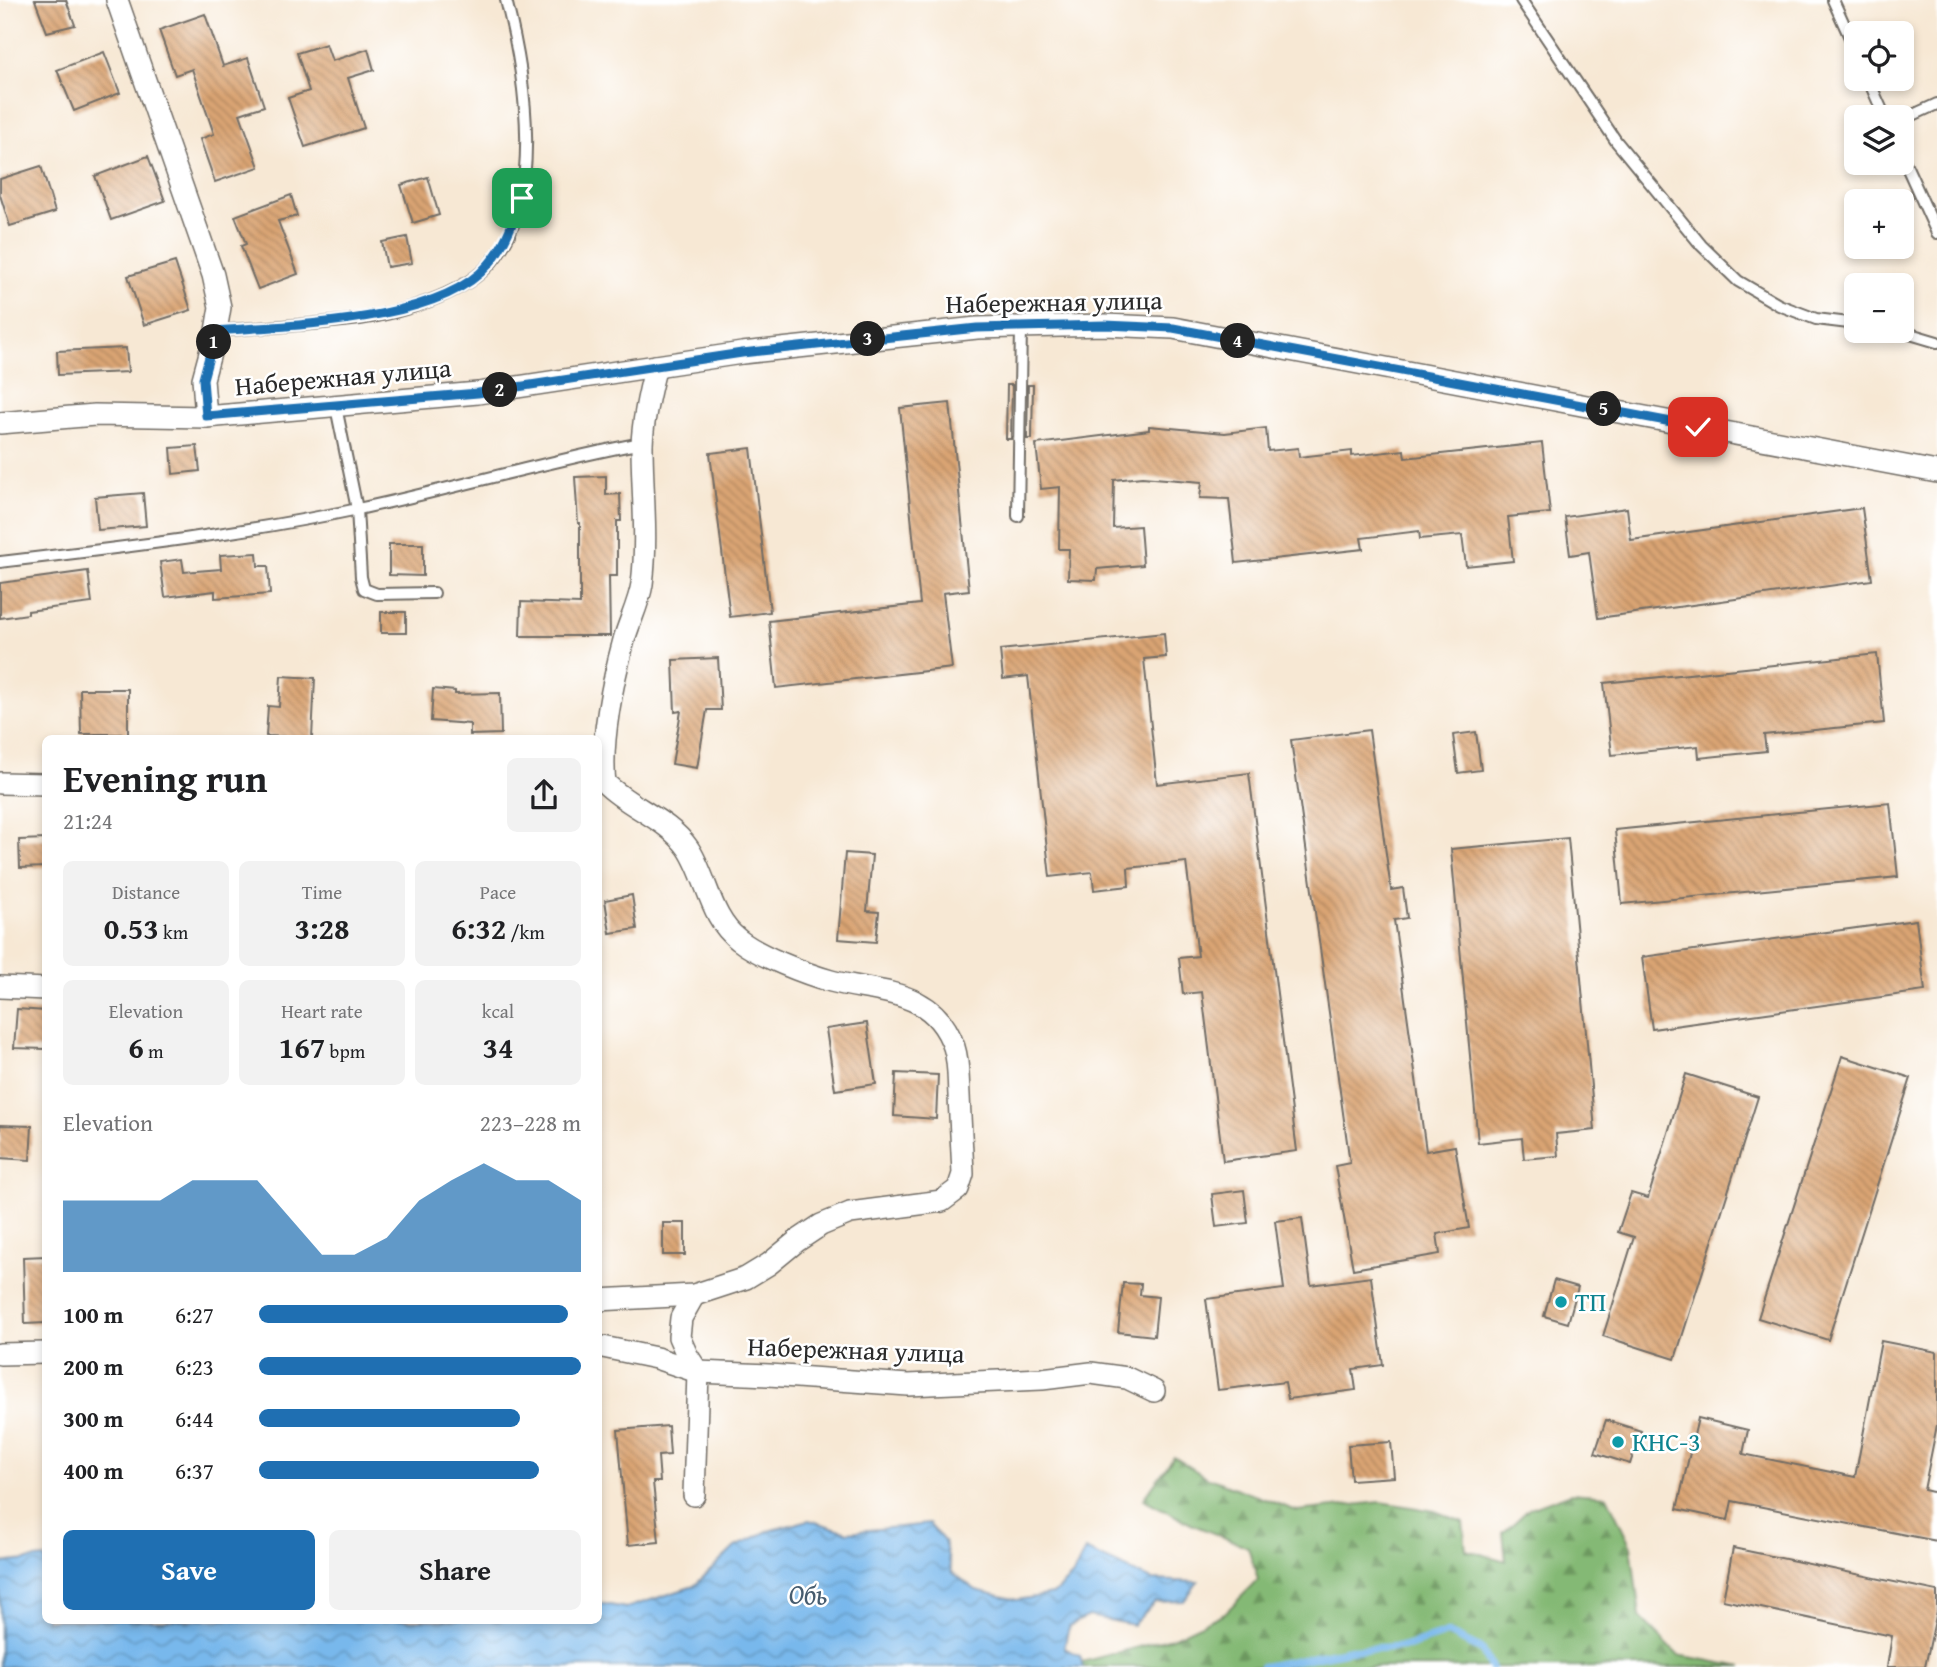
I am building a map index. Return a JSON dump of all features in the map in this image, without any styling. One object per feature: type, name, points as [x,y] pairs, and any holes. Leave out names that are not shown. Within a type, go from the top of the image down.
[{"type":"street","name":"Набережная улица","points":[[117,0],[213,275],[220,307],[203,379],[206,416]]},
{"type":"street","name":"Набережная улица","points":[[0,423],[95,415],[206,416],[336,407],[478,393],[656,366],[866,339],[977,328],[1105,325],[1173,328],[1937,472]]},
{"type":"street","points":[[602,751],[623,643],[641,588],[645,540],[642,443],[646,405],[656,366]]},
{"type":"street","points":[[602,770],[605,783],[640,811],[671,828],[688,848],[718,915],[738,940],[783,963],[830,981],[894,992],[935,1013],[954,1048],[958,1068],[963,1174],[958,1189],[942,1201],[850,1213],[797,1241],[769,1264],[746,1278],[694,1295],[602,1300]]},
{"type":"street","points":[[0,783],[42,784]]},
{"type":"street","points":[[0,987],[42,989]]},
{"type":"street","points":[[694,1295],[681,1318],[679,1337],[698,1373],[694,1496]]},
{"type":"street","name":"Набережная улица","points":[[602,1347],[656,1358],[698,1373],[908,1385],[1042,1379],[1091,1373],[1128,1378],[1154,1391]]},
{"type":"street","points":[[0,1354],[42,1353]]},
{"type":"lane","points":[[216,331],[362,318],[419,304],[462,286],[488,267],[506,239],[522,198],[524,169],[526,112],[515,35],[506,0]]},
{"type":"lane","points":[[1521,0],[1616,141],[1702,245],[1738,281],[1779,305],[1816,319],[1844,322]]},
{"type":"lane","points":[[1833,0],[1844,24]]},
{"type":"lane","points":[[1914,115],[1937,104]]},
{"type":"lane","points":[[1911,175],[1937,233]]},
{"type":"lane","points":[[1018,516],[1021,327]]},
{"type":"lane","points":[[1914,335],[1937,342]]},
{"type":"lane","points":[[336,407],[357,509],[364,589],[377,594],[434,593]]},
{"type":"lane","points":[[0,562],[165,542],[357,509],[580,455],[642,443]]},
{"type":"green space","points":[[1174,1457],[1206,1477],[1297,1511],[1381,1502],[1435,1511],[1463,1522],[1466,1550],[1506,1561],[1503,1533],[1530,1508],[1571,1493],[1607,1496],[1631,1546],[1640,1617],[1678,1655],[1743,1667],[1063,1667],[1172,1638],[1225,1613],[1258,1580],[1248,1547],[1191,1524],[1143,1499]]},
{"type":"water","name":"Обь","points":[[809,1520],[848,1532],[929,1524],[944,1541],[952,1572],[976,1590],[1017,1600],[1053,1594],[1073,1575],[1085,1550],[1152,1580],[1198,1582],[1184,1601],[1155,1602],[1133,1625],[1088,1616],[1069,1626],[1064,1648],[1080,1656],[1083,1667],[0,1667],[0,1563],[42,1558],[42,1624],[602,1624],[602,1604],[626,1608],[694,1586],[735,1547],[768,1531]]},
{"type":"building","points":[[35,0],[66,0],[75,25],[47,32]]},
{"type":"building","points":[[205,14],[223,66],[248,58],[264,106],[240,114],[259,167],[215,182],[200,139],[214,134],[192,69],[175,75],[159,30]]},
{"type":"building","points":[[326,44],[332,61],[368,49],[374,70],[348,78],[364,128],[305,147],[288,98],[309,91],[297,53]]},
{"type":"building","points":[[104,52],[120,93],[74,111],[57,70]]},
{"type":"building","points":[[148,156],[165,201],[111,220],[95,176]]},
{"type":"building","points":[[41,166],[55,212],[10,226],[0,195],[0,179]]},
{"type":"building","points":[[428,177],[439,215],[413,223],[401,185]]},
{"type":"building","points":[[291,195],[297,216],[278,221],[298,274],[258,289],[241,246],[246,244],[235,216]]},
{"type":"building","points":[[407,237],[412,263],[387,267],[382,242]]},
{"type":"building","points":[[175,262],[191,310],[144,325],[128,276]]},
{"type":"building","points":[[126,348],[128,372],[58,375],[57,351]]},
{"type":"building","points":[[1007,385],[1012,385],[1011,439],[1006,439]]},
{"type":"building","points":[[1028,385],[1033,385],[1032,439],[1027,439]]},
{"type":"building","points":[[950,403],[969,590],[943,593],[952,668],[776,688],[769,621],[920,604],[900,408]]},
{"type":"building","points":[[1149,426],[1225,433],[1266,428],[1268,451],[1298,448],[1299,457],[1352,451],[1352,456],[1404,450],[1405,458],[1542,443],[1550,513],[1508,517],[1513,561],[1466,566],[1462,535],[1420,539],[1419,531],[1361,538],[1363,549],[1236,563],[1229,499],[1200,498],[1202,482],[1142,477],[1114,480],[1113,528],[1140,526],[1143,565],[1097,569],[1096,580],[1068,579],[1069,549],[1059,549],[1060,487],[1041,489],[1036,444],[1149,430]]},
{"type":"building","points":[[197,446],[200,471],[173,474],[171,448]]},
{"type":"building","points":[[751,448],[770,612],[730,617],[710,453]]},
{"type":"building","points":[[606,476],[606,495],[620,494],[621,521],[617,521],[617,576],[609,576],[610,636],[520,636],[521,602],[580,604],[580,523],[575,477]]},
{"type":"building","points":[[143,493],[146,526],[98,530],[95,497]]},
{"type":"building","points":[[1627,508],[1631,540],[1862,508],[1872,580],[1598,618],[1589,552],[1570,555],[1565,517]]},
{"type":"building","points":[[389,544],[423,544],[423,576],[389,575]]},
{"type":"building","points":[[257,553],[258,566],[268,566],[270,594],[215,598],[215,591],[165,597],[160,562],[182,559],[184,572],[221,569],[220,555]]},
{"type":"building","points":[[88,571],[92,603],[28,611],[28,614],[0,618],[0,583]]},
{"type":"building","points":[[381,612],[406,612],[406,633],[381,633]]},
{"type":"building","points":[[1164,633],[1166,657],[1144,659],[1157,784],[1249,773],[1297,1151],[1223,1161],[1202,992],[1183,994],[1179,958],[1198,956],[1186,862],[1128,868],[1129,886],[1094,890],[1092,872],[1050,877],[1028,676],[1003,679],[1000,650]]},
{"type":"building","points":[[1877,654],[1884,723],[1764,735],[1766,751],[1699,758],[1698,746],[1612,755],[1604,683]]},
{"type":"building","points":[[718,658],[721,710],[707,710],[697,768],[672,764],[681,711],[675,712],[673,660]]},
{"type":"building","points":[[281,676],[315,678],[312,735],[266,735],[268,706],[279,707]]},
{"type":"building","points":[[80,689],[128,689],[128,734],[81,734]]},
{"type":"building","points":[[433,689],[455,691],[455,694],[500,693],[501,734],[470,735],[470,724],[431,721]]},
{"type":"building","points":[[1369,730],[1391,890],[1403,888],[1407,918],[1394,920],[1426,1151],[1455,1146],[1469,1228],[1437,1234],[1440,1254],[1353,1269],[1335,1166],[1350,1163],[1291,740]]},
{"type":"building","points":[[1476,732],[1481,770],[1458,773],[1453,735]]},
{"type":"building","points":[[1890,803],[1898,877],[1622,904],[1615,830]]},
{"type":"building","points":[[1568,838],[1595,1130],[1556,1134],[1558,1156],[1524,1159],[1522,1138],[1478,1143],[1451,849]]},
{"type":"building","points":[[42,839],[42,867],[20,868],[19,840]]},
{"type":"building","points":[[845,853],[872,855],[867,911],[879,912],[876,942],[838,939]]},
{"type":"building","points":[[632,895],[637,929],[610,933],[605,900]]},
{"type":"building","points":[[1916,920],[1925,991],[1652,1029],[1642,957]]},
{"type":"building","points":[[17,1009],[42,1011],[42,1049],[14,1048]]},
{"type":"building","points":[[867,1023],[876,1084],[835,1090],[826,1029]]},
{"type":"building","points":[[1842,1056],[1911,1078],[1828,1340],[1758,1318]]},
{"type":"building","points":[[896,1073],[938,1075],[936,1119],[894,1116]]},
{"type":"building","points":[[1686,1074],[1758,1097],[1675,1359],[1603,1336],[1634,1237],[1618,1232],[1631,1193],[1648,1198]]},
{"type":"building","points":[[0,1125],[32,1126],[30,1160],[0,1158]]},
{"type":"building","points":[[1244,1190],[1248,1223],[1216,1227],[1212,1194]]},
{"type":"building","points":[[1302,1218],[1311,1285],[1371,1277],[1383,1365],[1353,1369],[1356,1390],[1288,1399],[1285,1382],[1218,1390],[1206,1299],[1284,1289],[1275,1221]]},
{"type":"building","points":[[663,1223],[685,1223],[685,1255],[663,1255]]},
{"type":"building","points":[[42,1256],[42,1323],[25,1324],[23,1257]]},
{"type":"building","name":"ТП","points":[[1554,1280],[1578,1287],[1568,1323],[1544,1316]]},
{"type":"building","points":[[1123,1283],[1141,1284],[1140,1295],[1158,1297],[1154,1336],[1118,1332]]},
{"type":"building","points":[[1881,1341],[1937,1352],[1937,1425],[1924,1490],[1937,1493],[1937,1541],[1732,1501],[1728,1520],[1677,1509],[1698,1418],[1748,1430],[1743,1454],[1855,1477]]},
{"type":"building","name":"КНС-3","points":[[1606,1420],[1641,1431],[1630,1464],[1595,1453]]},
{"type":"building","points":[[668,1426],[670,1455],[658,1456],[660,1482],[653,1482],[659,1542],[628,1545],[618,1430]]},
{"type":"building","points":[[1391,1442],[1394,1477],[1351,1480],[1348,1445]]},
{"type":"building","points":[[1733,1548],[1937,1591],[1937,1611],[1925,1667],[1887,1667],[1892,1636],[1723,1600]]},
{"type":"waterway","points":[[1263,1667],[1350,1650],[1408,1646],[1447,1633],[1482,1650],[1491,1667]]},
{"type":"place","name":"ТП","points":[[1561,1302]]},
{"type":"place","name":"КНС-3","points":[[1618,1442]]},
{"type":"route","points":[[522,198],[506,239],[488,267],[462,286],[419,304],[362,318],[216,331],[203,379],[206,416],[478,393],[742,353],[929,332],[1105,325],[1173,328],[1698,427]]}]
